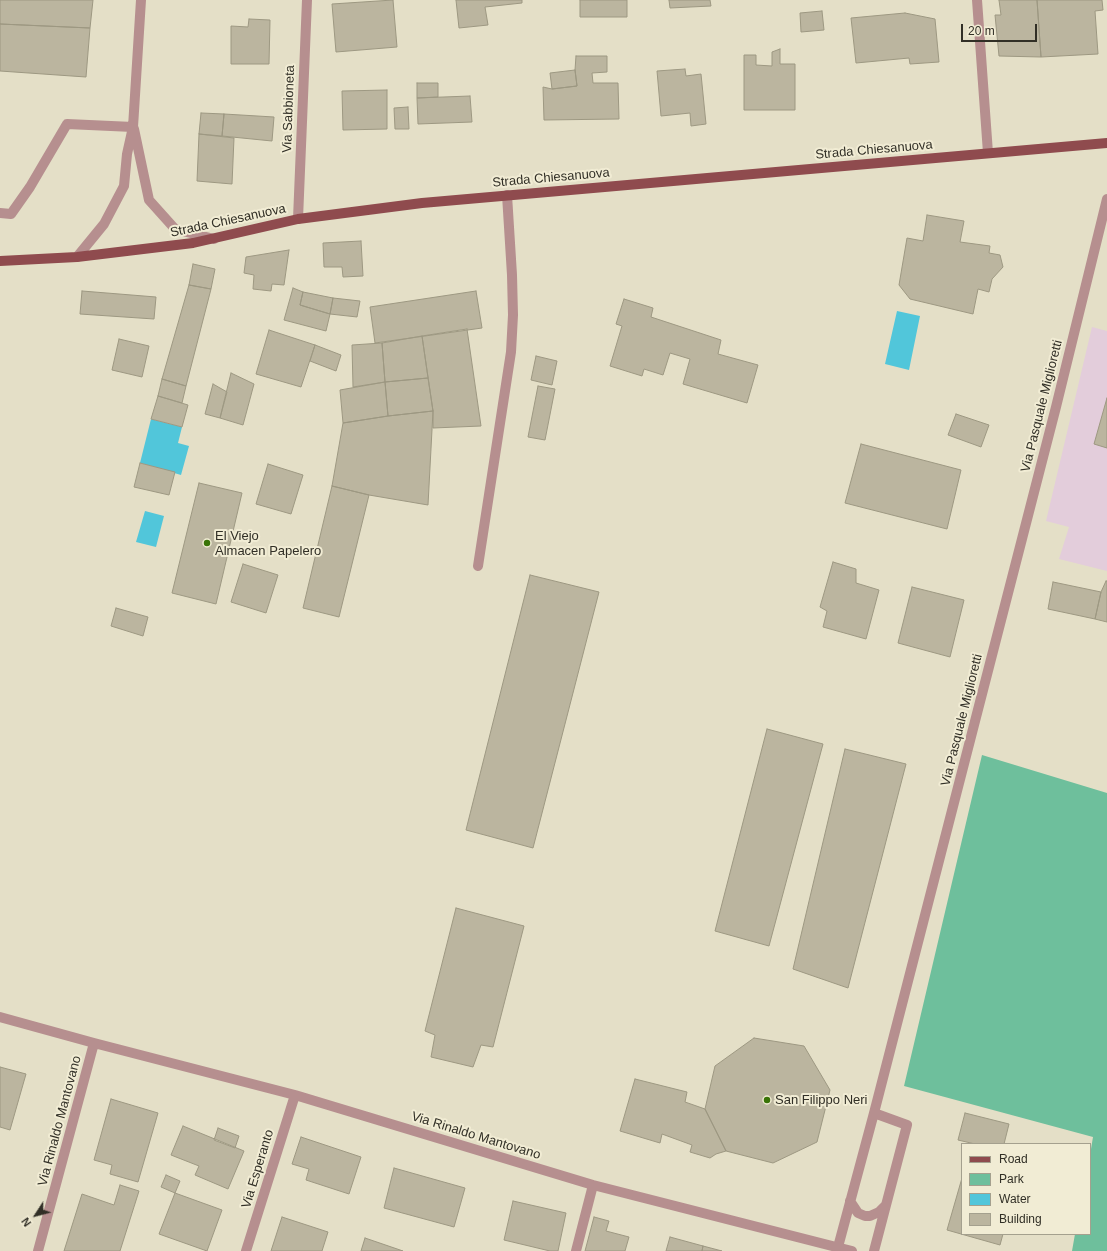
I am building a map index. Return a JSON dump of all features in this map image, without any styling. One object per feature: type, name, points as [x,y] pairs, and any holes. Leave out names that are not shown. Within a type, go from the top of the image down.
[{"type":"main road","name":"Strada Chiesanuova","points":[[0,261],[77,257],[194,244],[298,219],[422,203],[1107,143]]},
{"type":"street","points":[[77,257],[104,224],[124,186],[127,154],[133,127],[141,0]]},
{"type":"street","name":"Via Sabbioneta","points":[[298,219],[307,0]]},
{"type":"street","points":[[976,0],[988,153]]},
{"type":"street","points":[[0,213],[11,214],[30,187],[68,124],[133,127]]},
{"type":"street","points":[[133,127],[149,200],[175,228],[214,239]]},
{"type":"street","points":[[478,566],[511,352],[513,314],[507,195]]},
{"type":"street","name":"Via Pasquale Miglioretti","points":[[838,1247],[1054,415],[1107,199]]},
{"type":"street","name":"Via Rinaldo Mantovano","points":[[0,1017],[94,1044],[295,1095],[593,1185],[852,1251]]},
{"type":"street","name":"Via Rinaldo Mantovano","points":[[38,1251],[94,1044]]},
{"type":"street","name":"Via Esperanto","points":[[246,1251],[295,1095]]},
{"type":"street","points":[[874,1113],[907,1125],[874,1251]]},
{"type":"street","points":[[576,1251],[593,1185]]},
{"type":"street","points":[[850,1202],[858,1213],[865,1216],[870,1216],[878,1212],[886,1205]]},
{"type":"shaded area","points":[[1092,327],[1107,331],[1107,571],[1059,559],[1069,527],[1046,521]]},
{"type":"green space","points":[[982,755],[1107,793],[1107,1251],[1072,1251],[1075,1235],[1091,1235],[1091,1149],[1093,1137],[904,1086]]},
{"type":"water","points":[[897,311],[920,316],[909,370],[885,364]]},
{"type":"water","points":[[151,419],[182,427],[178,443],[189,446],[181,475],[140,463]]},
{"type":"water","points":[[145,511],[164,516],[156,547],[136,542]]},
{"type":"building","points":[[0,0],[93,0],[90,28],[0,24]]},
{"type":"building","points":[[393,0],[397,47],[336,52],[332,4]]},
{"type":"building","points":[[456,0],[522,0],[522,3],[485,7],[488,25],[459,28]]},
{"type":"building","points":[[580,0],[627,0],[627,17],[580,17]]},
{"type":"building","points":[[669,0],[710,0],[711,6],[670,8]]},
{"type":"building","points":[[999,0],[1037,0],[1041,57],[999,56],[995,15],[1001,15]]},
{"type":"building","points":[[1037,0],[1102,0],[1103,10],[1095,11],[1098,54],[1041,57]]},
{"type":"building","points":[[822,11],[824,30],[801,32],[800,13]]},
{"type":"building","points":[[905,13],[935,19],[939,62],[910,64],[909,58],[856,63],[851,18]]},
{"type":"building","points":[[249,19],[270,20],[269,64],[231,64],[231,26],[248,27]]},
{"type":"building","points":[[0,24],[90,28],[86,77],[0,71]]},
{"type":"building","points":[[780,49],[780,64],[795,64],[795,110],[744,110],[744,55],[756,55],[756,65],[772,66],[772,52]]},
{"type":"building","points":[[576,56],[607,56],[607,72],[592,73],[593,83],[618,83],[619,119],[544,120],[543,87],[552,89],[577,86],[575,70]]},
{"type":"building","points":[[685,69],[686,76],[701,74],[706,124],[691,126],[690,113],[661,116],[657,71]]},
{"type":"building","points":[[575,70],[577,86],[552,89],[550,73]]},
{"type":"building","points":[[417,83],[438,83],[438,97],[417,98]]},
{"type":"building","points":[[387,90],[387,129],[343,130],[342,91]]},
{"type":"building","points":[[470,96],[472,122],[418,124],[417,98]]},
{"type":"building","points":[[408,107],[409,129],[395,129],[394,108]]},
{"type":"building","points":[[201,113],[224,114],[222,136],[199,134]]},
{"type":"building","points":[[224,114],[274,117],[272,141],[222,136]]},
{"type":"building","points":[[199,134],[234,138],[232,184],[197,181]]},
{"type":"building","points":[[927,215],[964,221],[960,242],[990,246],[989,253],[1000,255],[1003,267],[992,279],[989,292],[978,289],[973,314],[910,299],[899,285],[907,238],[923,241]]},
{"type":"building","points":[[361,241],[363,276],[343,277],[342,267],[324,267],[323,243]]},
{"type":"building","points":[[289,250],[284,285],[272,284],[271,291],[253,289],[254,275],[244,273],[246,257]]},
{"type":"building","points":[[193,264],[215,269],[211,289],[189,285]]},
{"type":"building","points":[[189,285],[211,289],[186,386],[162,379]]},
{"type":"building","points":[[293,288],[303,292],[300,305],[330,314],[326,331],[284,320]]},
{"type":"building","points":[[82,291],[156,297],[154,319],[80,314]]},
{"type":"building","points":[[476,291],[482,328],[375,343],[370,307]]},
{"type":"building","points":[[303,292],[333,298],[330,314],[300,305]]},
{"type":"building","points":[[333,298],[360,301],[357,317],[330,314]]},
{"type":"building","points":[[624,299],[653,308],[651,317],[721,340],[718,354],[758,365],[747,403],[683,384],[690,359],[670,353],[663,375],[644,369],[642,376],[610,366],[622,326],[616,324]]},
{"type":"building","points":[[467,329],[481,426],[433,428],[433,411],[422,336]]},
{"type":"building","points":[[269,330],[315,345],[301,387],[256,374]]},
{"type":"building","points":[[422,336],[428,378],[385,382],[382,343]]},
{"type":"building","points":[[119,339],[149,346],[142,377],[112,370]]},
{"type":"building","points":[[382,343],[385,382],[353,387],[352,345]]},
{"type":"building","points":[[315,345],[341,355],[336,371],[310,361]]},
{"type":"building","points":[[536,356],[557,361],[552,385],[531,380]]},
{"type":"building","points":[[231,373],[254,384],[243,425],[220,418]]},
{"type":"building","points":[[428,378],[433,411],[388,416],[385,382]]},
{"type":"building","points":[[162,379],[186,386],[182,403],[158,396]]},
{"type":"building","points":[[385,382],[388,416],[343,423],[340,390]]},
{"type":"building","points":[[213,384],[227,392],[220,418],[205,414]]},
{"type":"building","points":[[538,386],[555,389],[545,440],[528,437]]},
{"type":"building","points":[[158,396],[188,405],[182,427],[151,419]]},
{"type":"building","points":[[1107,398],[1107,448],[1094,444]]},
{"type":"building","points":[[433,411],[428,505],[369,495],[332,486],[343,423]]},
{"type":"building","points":[[956,414],[989,425],[981,447],[948,435]]},
{"type":"building","points":[[861,444],[961,470],[947,529],[845,503]]},
{"type":"building","points":[[140,463],[175,472],[169,495],[134,487]]},
{"type":"building","points":[[268,464],[303,475],[291,514],[256,504]]},
{"type":"building","name":"El Viejo Almacen Papelero","points":[[199,483],[242,493],[216,604],[172,593]]},
{"type":"building","points":[[332,486],[369,495],[339,617],[303,608]]},
{"type":"building","points":[[833,562],[856,569],[856,583],[879,590],[866,639],[823,627],[827,611],[820,607]]},
{"type":"building","points":[[243,564],[278,575],[266,613],[231,602]]},
{"type":"building","points":[[530,575],[599,592],[533,848],[466,830]]},
{"type":"building","points":[[1106,581],[1107,622],[1095,619],[1101,592]]},
{"type":"building","points":[[1053,582],[1101,592],[1095,619],[1048,609]]},
{"type":"building","points":[[912,587],[964,600],[950,657],[898,643]]},
{"type":"building","points":[[116,608],[148,617],[143,636],[111,626]]},
{"type":"building","points":[[767,729],[823,744],[769,946],[715,931]]},
{"type":"building","points":[[845,749],[906,764],[848,988],[793,969]]},
{"type":"building","points":[[456,908],[524,926],[493,1047],[481,1045],[473,1067],[431,1057],[435,1035],[425,1031]]},
{"type":"building","name":"San Filippo Neri","points":[[754,1038],[804,1046],[830,1090],[817,1142],[773,1163],[726,1151],[705,1109],[715,1066]]},
{"type":"building","points":[[0,1067],[26,1074],[10,1130],[0,1127]]},
{"type":"building","points":[[635,1079],[687,1092],[685,1102],[705,1109],[726,1151],[716,1154],[710,1158],[690,1152],[692,1145],[662,1134],[660,1143],[620,1131]]},
{"type":"building","points":[[111,1099],[158,1113],[138,1182],[110,1174],[112,1165],[94,1160]]},
{"type":"building","points":[[965,1113],[1009,1124],[1004,1143],[971,1143],[958,1140]]},
{"type":"building","points":[[183,1126],[244,1151],[228,1189],[195,1175],[199,1166],[171,1155]]},
{"type":"building","points":[[218,1128],[239,1136],[235,1148],[214,1140]]},
{"type":"building","points":[[301,1137],[361,1157],[349,1194],[306,1180],[309,1169],[292,1164]]},
{"type":"building","points":[[394,1168],[465,1188],[454,1227],[384,1208]]},
{"type":"building","points":[[166,1175],[180,1181],[175,1193],[161,1187]]},
{"type":"building","points":[[961,1181],[961,1234],[947,1230]]},
{"type":"building","points":[[120,1185],[139,1191],[120,1251],[64,1251],[82,1194],[114,1205]]},
{"type":"building","points":[[175,1193],[222,1210],[207,1251],[159,1234]]},
{"type":"building","points":[[513,1201],[566,1213],[558,1251],[550,1251],[504,1240]]},
{"type":"building","points":[[282,1217],[328,1232],[322,1251],[271,1251]]},
{"type":"building","points":[[594,1217],[609,1221],[606,1231],[629,1237],[625,1251],[585,1251]]},
{"type":"building","points":[[965,1235],[1003,1235],[1000,1245]]},
{"type":"building","points":[[670,1237],[703,1246],[702,1251],[666,1251]]},
{"type":"building","points":[[365,1238],[403,1251],[361,1251]]},
{"type":"building","points":[[703,1246],[722,1251],[702,1251]]},
{"type":"place","name":"El Viejo Almacen Papelero","points":[[207,543]]},
{"type":"place","name":"San Filippo Neri","points":[[767,1100]]}]
